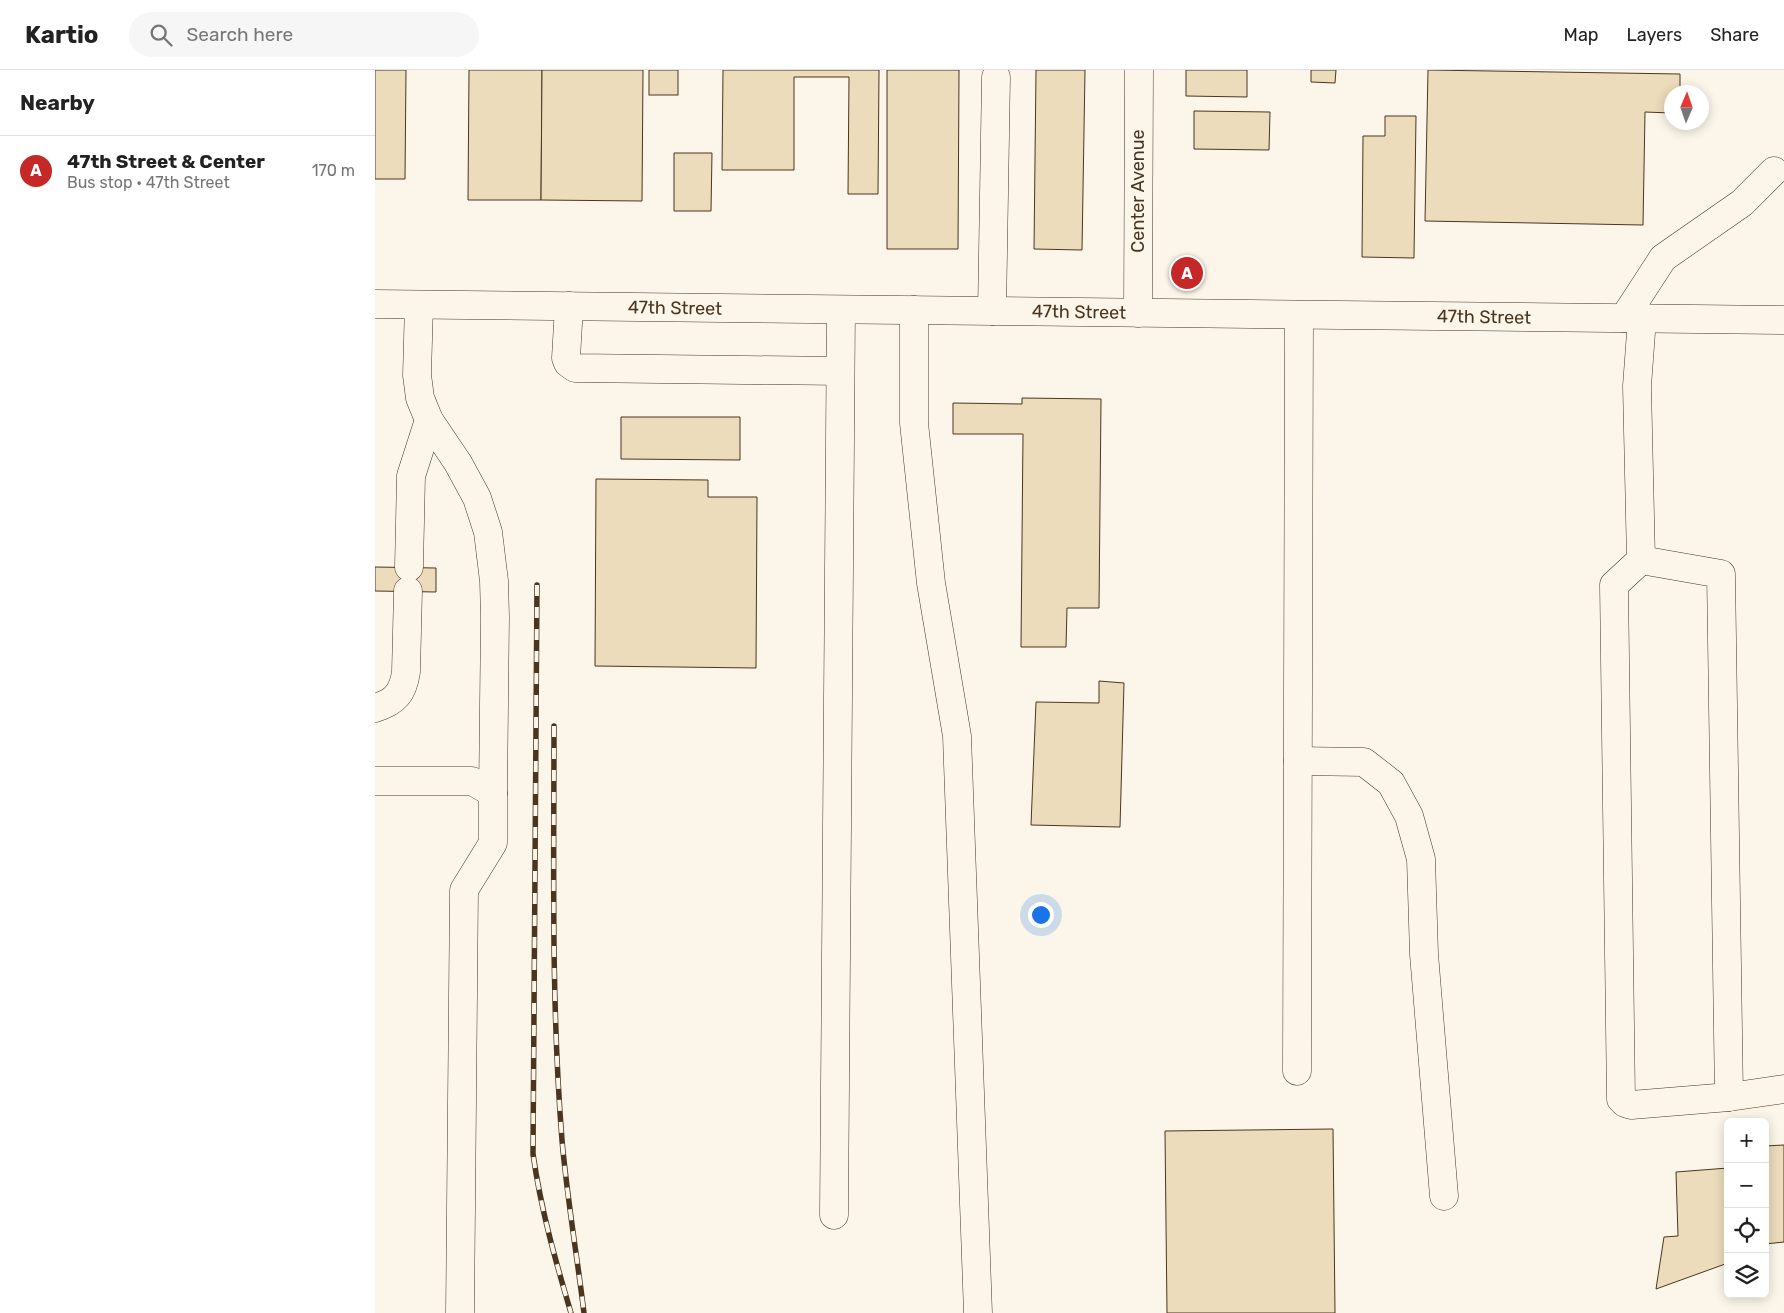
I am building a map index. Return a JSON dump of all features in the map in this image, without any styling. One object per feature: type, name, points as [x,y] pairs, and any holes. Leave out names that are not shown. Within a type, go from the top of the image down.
[{"type":"main road","name":"Center Avenue","points":[[1138,313],[1139,70]]},
{"type":"main road","points":[[992,311],[996,77]]},
{"type":"main road","points":[[1774,171],[1742,202],[1663,258],[1633,319],[1637,386],[1641,560],[1614,585],[1621,1099],[1631,1105],[1729,1097],[1784,1089]]},
{"type":"main road","name":"47th Street","points":[[375,304],[1784,320]]},
{"type":"main road","points":[[419,305],[417,375],[420,398],[429,420],[458,463],[477,498],[488,532],[494,581],[493,843],[464,890],[460,1313]]},
{"type":"main road","points":[[569,306],[566,358],[575,368],[839,371]]},
{"type":"main road","points":[[833,1215],[841,310]]},
{"type":"main road","points":[[914,310],[914,423],[931,583],[957,736],[978,1313]]},
{"type":"main road","points":[[1297,1071],[1299,315]]},
{"type":"main road","points":[[375,708],[397,697],[404,685],[406,672],[411,476],[429,420]]},
{"type":"main road","points":[[1641,560],[1721,574],[1729,1097]]},
{"type":"main road","points":[[1298,761],[1364,762],[1391,783],[1409,816],[1421,859],[1424,954],[1444,1196]]},
{"type":"main road","points":[[375,781],[472,781],[493,793]]},
{"type":"building","points":[[375,70],[406,70],[405,179],[375,179]]},
{"type":"building","points":[[469,70],[542,70],[541,200],[468,200]]},
{"type":"building","points":[[542,70],[643,70],[642,201],[541,200]]},
{"type":"building","points":[[649,70],[678,70],[678,95],[649,95]]},
{"type":"building","points":[[723,70],[879,70],[878,194],[848,194],[849,77],[794,77],[794,170],[722,170]]},
{"type":"building","points":[[887,70],[959,70],[958,249],[887,249]]},
{"type":"building","points":[[1036,70],[1085,70],[1082,250],[1034,249]]},
{"type":"building","points":[[1186,70],[1247,70],[1247,97],[1186,96]]},
{"type":"building","points":[[1311,70],[1336,70],[1335,83],[1311,82]]},
{"type":"building","points":[[1428,70],[1680,74],[1680,85],[1664,85],[1664,113],[1645,112],[1643,225],[1425,221]]},
{"type":"building","points":[[1194,111],[1270,112],[1269,150],[1194,149]]},
{"type":"building","points":[[1385,116],[1416,116],[1414,258],[1362,257],[1363,136],[1385,136]]},
{"type":"building","points":[[674,153],[712,153],[711,211],[674,211]]},
{"type":"building","points":[[1022,398],[1101,399],[1099,608],[1067,608],[1066,647],[1021,647],[1023,434],[953,434],[953,403],[1022,404]]},
{"type":"building","points":[[621,417],[740,417],[740,460],[621,459]]},
{"type":"building","points":[[596,479],[708,480],[708,497],[757,497],[756,668],[595,666]]},
{"type":"building","points":[[375,567],[436,568],[436,592],[375,591]]},
{"type":"building","points":[[1099,681],[1124,683],[1120,827],[1031,825],[1036,702],[1099,703]]},
{"type":"building","points":[[1333,1129],[1335,1313],[1167,1313],[1165,1131]]},
{"type":"building","points":[[1784,1145],[1784,1242],[1769,1244],[1769,1163],[1769,1146]]},
{"type":"building","points":[[1724,1168],[1724,1264],[1656,1289],[1664,1237],[1678,1236],[1676,1172]]},
{"type":"railway","points":[[537,585],[533,1154],[544,1215],[571,1313]]},
{"type":"railway","points":[[554,726],[554,933],[558,1088],[564,1162],[584,1313]]},
{"type":"place","name":"47th Street & Center","points":[[1187,273]]}]
